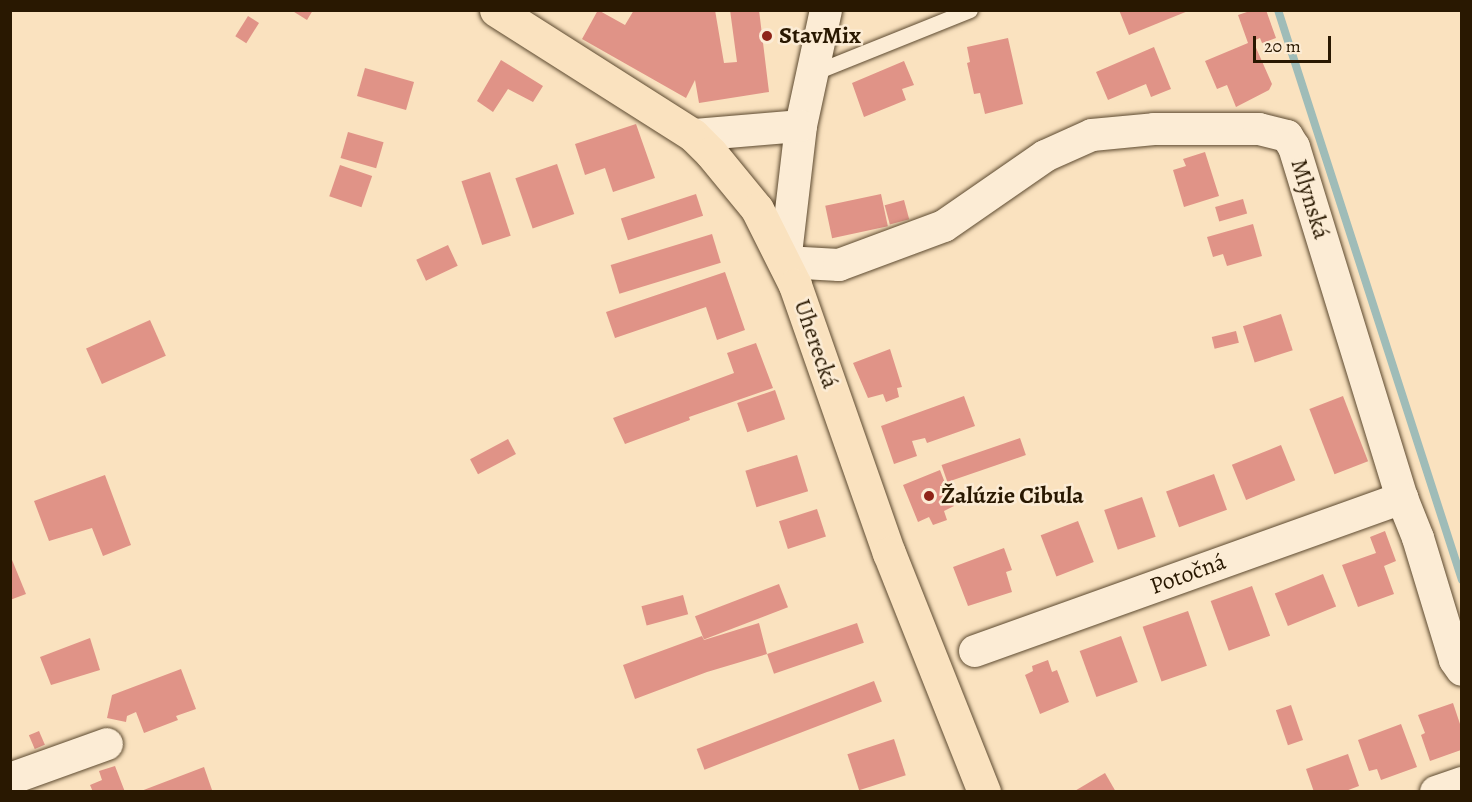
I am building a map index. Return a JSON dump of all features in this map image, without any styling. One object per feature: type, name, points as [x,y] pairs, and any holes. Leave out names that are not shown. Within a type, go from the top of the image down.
[{"type":"main road","name":"Uherecká","points":[[496,10],[693,135],[725,168],[757,209],[795,285],[889,553],[984,792]]},
{"type":"street","points":[[785,262],[801,126],[826,10]]},
{"type":"street","points":[[693,135],[801,126]]},
{"type":"street","name":"Mlynská","points":[[785,262],[839,265],[944,226],[1045,156],[1092,135],[1154,129],[1259,129],[1287,136],[1294,147],[1402,498],[1418,538],[1455,660],[1461,670]]},
{"type":"street","name":"Potočná","points":[[975,651],[1402,498]]},
{"type":"street","points":[[10,779],[107,744]]},
{"type":"street","points":[[1436,792],[1461,783]]},
{"type":"lane","points":[[813,73],[970,10]]},
{"type":"building","points":[[291,10],[313,10],[307,20]]},
{"type":"building","points":[[598,10],[625,25],[634,10],[715,10],[724,63],[737,62],[730,10],[759,10],[769,92],[699,103],[695,80],[686,98],[582,39]]},
{"type":"building","points":[[1119,10],[1188,10],[1188,11],[1129,35]]},
{"type":"building","points":[[1253,10],[1266,10],[1276,38],[1262,43],[1260,38],[1253,41],[1272,84],[1269,90],[1236,107],[1227,85],[1217,89],[1205,61],[1248,43],[1238,15]]},
{"type":"building","points":[[248,16],[259,23],[246,43],[235,36]]},
{"type":"building","points":[[1008,38],[1023,104],[985,114],[980,93],[974,94],[967,63],[970,62],[967,47]]},
{"type":"building","points":[[1154,47],[1171,89],[1151,97],[1146,84],[1108,100],[1096,72]]},
{"type":"building","points":[[501,60],[543,86],[533,102],[508,89],[493,112],[477,101]]},
{"type":"building","points":[[904,61],[914,85],[902,89],[906,100],[864,117],[852,83]]},
{"type":"building","points":[[365,68],[414,82],[406,110],[357,96]]},
{"type":"building","points":[[636,124],[655,178],[613,192],[605,168],[585,175],[575,144]]},
{"type":"building","points":[[348,132],[384,142],[376,168],[341,158]]},
{"type":"building","points":[[1205,152],[1219,196],[1184,207],[1173,170],[1186,166],[1183,159]]},
{"type":"building","points":[[557,164],[574,214],[533,228],[515,178]]},
{"type":"building","points":[[340,165],[372,176],[361,207],[329,196]]},
{"type":"building","points":[[490,172],[511,236],[482,245],[461,181]]},
{"type":"building","points":[[696,194],[703,216],[628,240],[621,218]]},
{"type":"building","points":[[881,194],[888,226],[832,238],[825,206]]},
{"type":"building","points":[[1243,199],[1247,213],[1219,221],[1215,207]]},
{"type":"building","points":[[904,200],[909,219],[890,224],[885,205]]},
{"type":"building","points":[[1253,224],[1262,256],[1227,266],[1223,254],[1213,257],[1207,237]]},
{"type":"building","points":[[712,234],[721,263],[619,294],[611,265]]},
{"type":"building","points":[[448,245],[458,266],[426,281],[416,260]]},
{"type":"building","points":[[725,272],[745,330],[717,340],[706,307],[615,338],[606,312]]},
{"type":"building","points":[[1281,314],[1293,350],[1255,363],[1243,326]]},
{"type":"building","points":[[150,320],[166,356],[102,384],[86,348]]},
{"type":"building","points":[[1236,331],[1239,343],[1215,349],[1212,337]]},
{"type":"building","points":[[756,343],[773,388],[689,417],[690,420],[625,444],[613,418],[734,373],[727,353]]},
{"type":"building","points":[[890,349],[902,387],[897,388],[899,397],[886,402],[883,394],[868,398],[853,363]]},
{"type":"building","points":[[775,390],[785,419],[747,432],[737,403]]},
{"type":"building","points":[[964,396],[975,426],[927,443],[925,438],[912,441],[917,456],[894,464],[881,426]]},
{"type":"building","points":[[1343,396],[1368,461],[1334,474],[1309,409]]},
{"type":"building","points":[[1020,438],[1026,455],[947,482],[942,465]]},
{"type":"building","points":[[508,439],[516,454],[478,474],[470,459]]},
{"type":"building","points":[[1281,445],[1295,480],[1246,500],[1232,465]]},
{"type":"building","points":[[797,455],[808,491],[756,507],[745,471]]},
{"type":"building","name":"Žalúzie Cibula","points":[[940,470],[954,506],[944,511],[947,520],[933,525],[929,517],[918,522],[903,485]]},
{"type":"building","points":[[1214,474],[1227,510],[1179,527],[1166,491]]},
{"type":"building","points":[[105,475],[131,545],[103,556],[92,528],[49,541],[34,501]]},
{"type":"building","points":[[1142,497],[1156,537],[1118,550],[1104,510]]},
{"type":"building","points":[[817,509],[826,537],[788,549],[779,521]]},
{"type":"building","points":[[1078,521],[1094,562],[1056,576],[1041,535]]},
{"type":"building","points":[[1385,531],[1396,561],[1384,566],[1394,594],[1358,607],[1342,565],[1376,553],[1370,537]]},
{"type":"building","points":[[1004,548],[1012,570],[1006,572],[1012,592],[968,606],[953,567]]},
{"type":"building","points":[[10,555],[26,594],[10,600]]},
{"type":"building","points":[[1323,574],[1336,606],[1288,626],[1275,593]]},
{"type":"building","points":[[779,584],[788,607],[704,640],[695,616]]},
{"type":"building","points":[[1252,586],[1270,636],[1229,651],[1211,601]]},
{"type":"building","points":[[683,595],[688,614],[647,625],[641,606]]},
{"type":"building","points":[[1188,611],[1207,666],[1161,681],[1143,627]]},
{"type":"building","points":[[759,623],[767,654],[707,672],[635,699],[623,665],[702,636],[704,640]]},
{"type":"building","points":[[857,623],[864,643],[774,674],[767,654]]},
{"type":"building","points":[[1121,636],[1138,682],[1096,697],[1080,651]]},
{"type":"building","points":[[90,638],[100,670],[51,685],[40,657]]},
{"type":"building","points":[[1048,660],[1052,672],[1057,670],[1069,702],[1040,714],[1025,675],[1033,671],[1032,666]]},
{"type":"building","points":[[181,669],[196,709],[176,716],[178,720],[144,733],[136,712],[127,716],[126,722],[107,718],[112,695]]},
{"type":"building","points":[[874,681],[882,702],[705,770],[697,749]]},
{"type":"building","points":[[1453,703],[1461,727],[1461,750],[1430,761],[1421,735],[1425,733],[1418,715]]},
{"type":"building","points":[[1291,705],[1303,740],[1288,745],[1276,710]]},
{"type":"building","points":[[1401,724],[1417,767],[1381,780],[1377,769],[1369,771],[1358,740]]},
{"type":"building","points":[[39,731],[45,745],[35,749],[29,735]]},
{"type":"building","points":[[894,739],[906,775],[859,790],[847,754]]},
{"type":"building","points":[[1348,754],[1359,786],[1343,792],[1314,792],[1306,769]]},
{"type":"building","points":[[115,766],[125,792],[93,792],[90,785],[102,780],[99,771]]},
{"type":"building","points":[[204,767],[212,790],[141,792],[141,791]]},
{"type":"building","points":[[1105,773],[1116,792],[1073,792]]},
{"type":"waterway","points":[[1278,10],[1462,580]]},
{"type":"place","name":"StavMix","points":[[767,36]]},
{"type":"place","name":"Žalúzie Cibula","points":[[929,496]]}]
